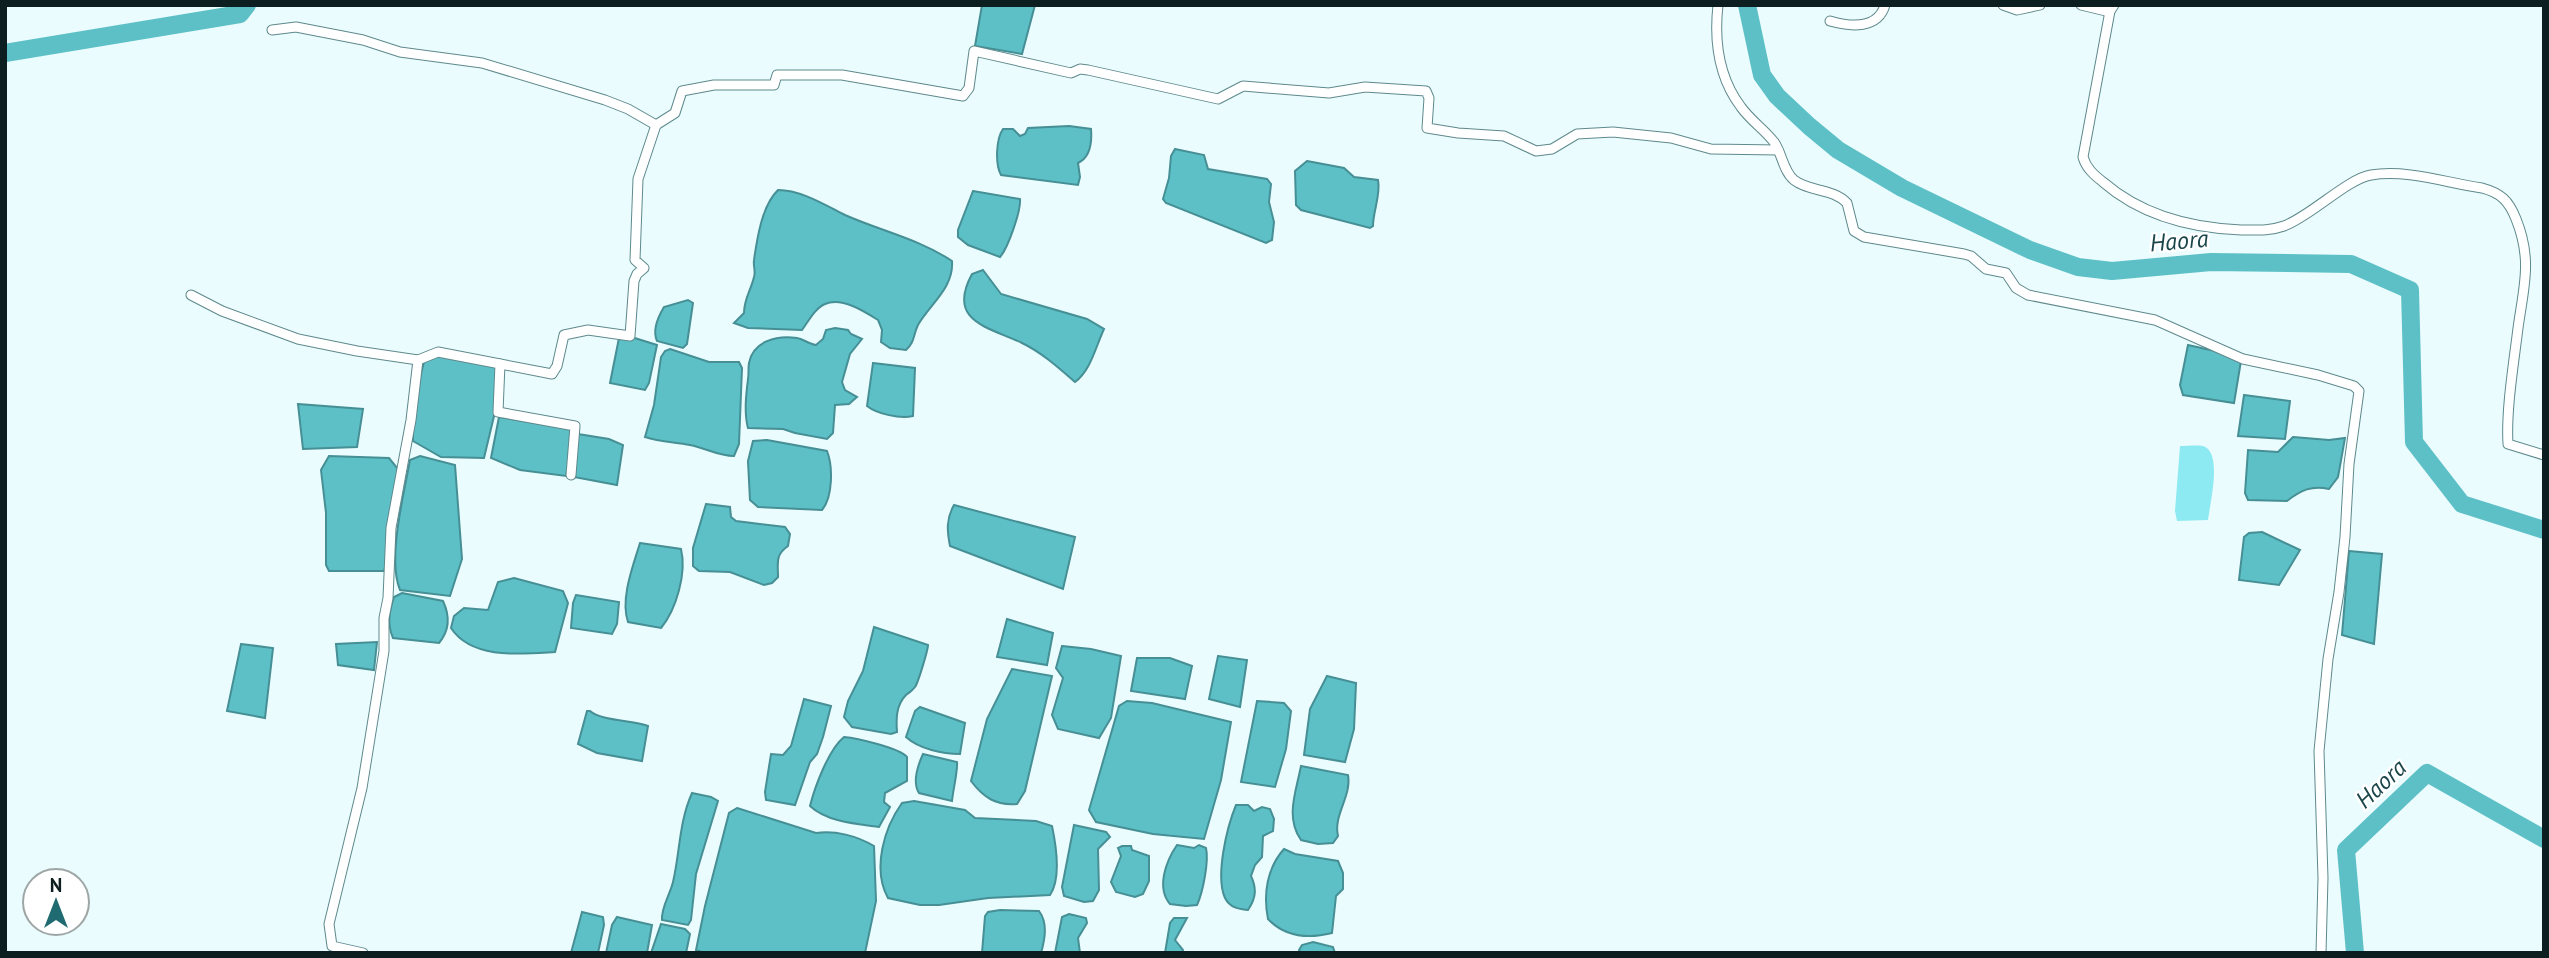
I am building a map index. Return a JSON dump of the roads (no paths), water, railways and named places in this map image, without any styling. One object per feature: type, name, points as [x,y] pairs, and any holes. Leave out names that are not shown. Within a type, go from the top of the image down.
[{"type":"street","points":[[1718,5],[1716,36],[1722,71],[1742,109],[1765,130],[1792,179],[1842,198],[1850,208],[1854,231],[1864,237],[1971,256],[1986,269],[2006,273],[2016,288],[2028,295],[2155,320],[2243,359],[2318,375],[2354,386],[2359,391],[2349,464],[2344,548],[2328,659],[2319,751],[2323,878],[2321,953]]},
{"type":"street","points":[[1830,20],[1842,24],[1868,24],[1877,19],[1885,5]]},
{"type":"street","points":[[2003,5],[2017,10],[2040,5]]},
{"type":"street","points":[[2081,5],[2112,8],[2083,157],[2085,164],[2101,181],[2123,199],[2138,206],[2187,223],[2217,228],[2266,230],[2299,220],[2368,175],[2389,173],[2482,188],[2504,197],[2512,208],[2523,235],[2527,270],[2517,335],[2508,444],[2544,455]]},
{"type":"street","points":[[272,30],[296,27],[363,40],[400,52],[482,63],[605,100],[656,125]]},
{"type":"street","points":[[191,296],[222,311],[298,339],[418,360],[438,352],[552,374],[557,366],[564,335],[588,330],[630,336],[634,281],[643,268],[635,260],[634,248],[638,179],[656,125],[675,113],[682,92],[714,85],[775,85],[778,75],[842,75],[963,96],[969,88],[974,51],[1072,74],[1080,69],[1088,70],[1218,99],[1243,86],[1329,93],[1365,87],[1426,91],[1429,98],[1427,128],[1504,136],[1536,152],[1552,149],[1577,134],[1613,132],[1671,138],[1711,149],[1778,150]]},
{"type":"street","points":[[363,953],[332,946],[329,924],[365,775],[384,651],[391,528],[411,419],[418,360]]},
{"type":"street","points":[[500,364],[498,412],[575,426],[571,475]]},
{"type":"waterway","name":"Haora","points":[[5,53],[240,14],[247,5]]},
{"type":"waterway","name":"Haora","points":[[1747,5],[1762,75],[1777,96],[1809,126],[1838,150],[1902,188],[2030,250],[2078,267],[2112,271],[2211,262],[2351,264],[2410,290],[2414,442],[2462,504],[2544,530]]},
{"type":"waterway","name":"Haora","points":[[2355,953],[2346,850],[2427,773],[2544,839]]}]
